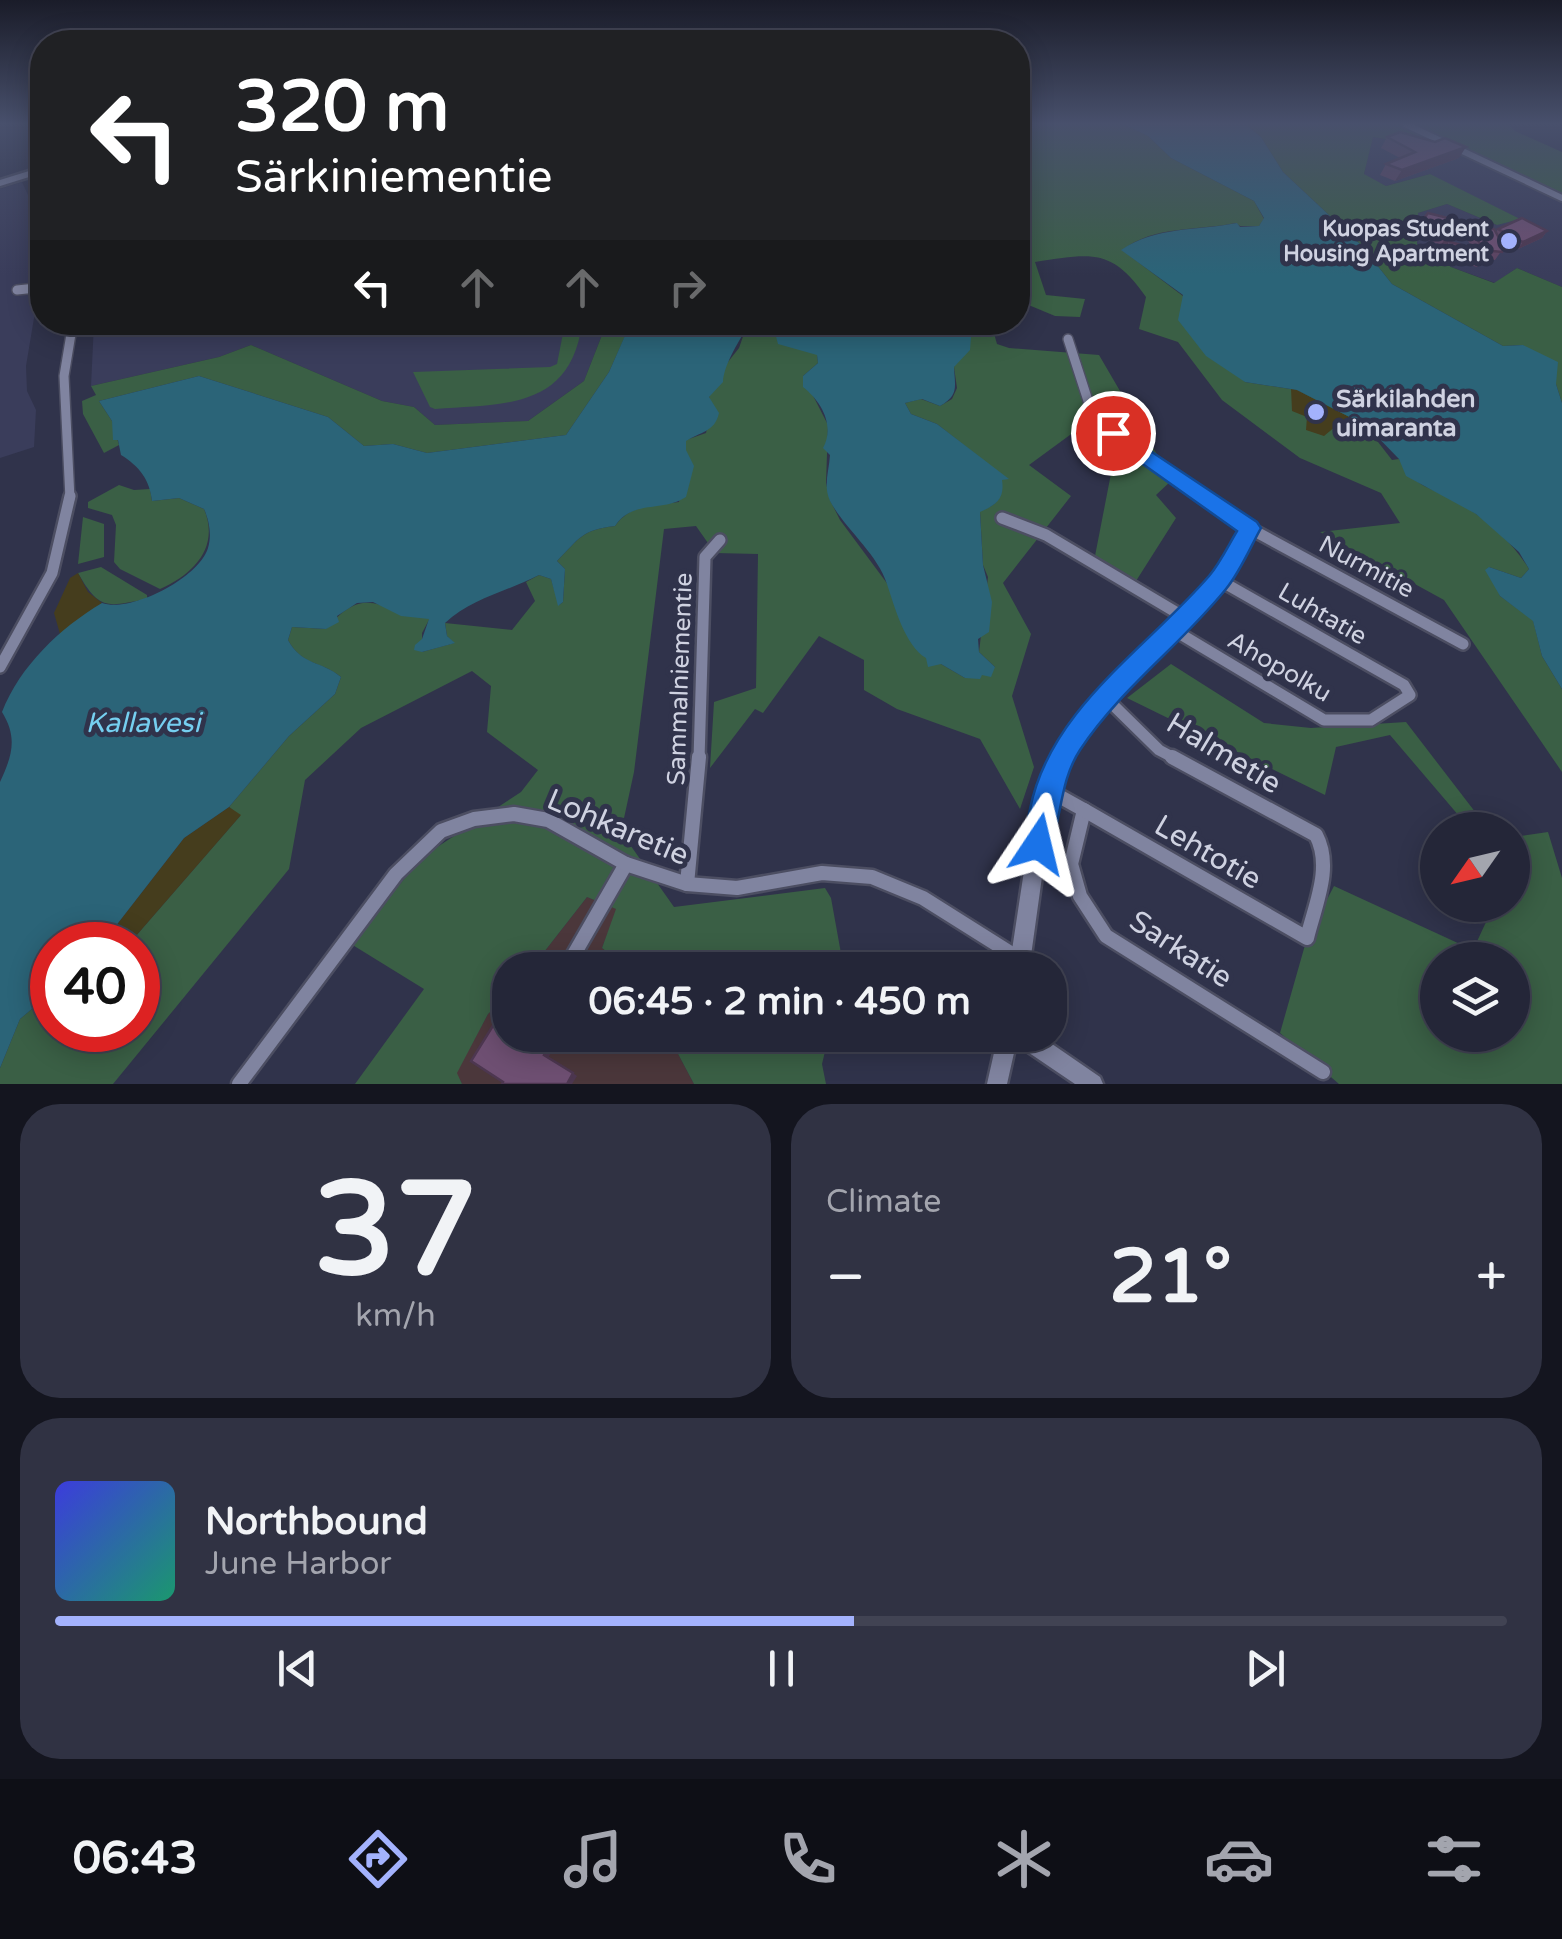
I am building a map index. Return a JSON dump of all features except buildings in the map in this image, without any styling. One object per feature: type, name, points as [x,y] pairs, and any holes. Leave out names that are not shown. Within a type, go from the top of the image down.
[{"type":"street","points":[[0,183],[27,175]]},
{"type":"street","points":[[1512,175],[1562,198]]},
{"type":"street","points":[[17,290],[30,289]]},
{"type":"street","points":[[0,667],[36,610],[57,566],[66,535],[71,472],[65,366],[71,335]]},
{"type":"street","name":"Nurmitie","points":[[1068,339],[1091,410],[1113,433],[1250,528],[1463,644]]},
{"type":"street","points":[[1002,518],[1046,535],[1178,623]]},
{"type":"street","points":[[1022,952],[1048,790],[1069,743],[1106,698],[1220,580],[1250,528]]},
{"type":"street","name":"Sammalniementie","points":[[687,884],[698,788],[706,557],[720,540]]},
{"type":"street","name":"Luhtatie","points":[[1220,580],[1404,685]]},
{"type":"street","name":"Ahopolku","points":[[1178,623],[1324,720],[1350,725],[1374,722],[1410,695],[1404,685]]},
{"type":"street","name":"Halmetie","points":[[1106,698],[1159,750],[1316,835],[1322,843],[1322,874],[1307,938]]},
{"type":"street","points":[[1048,790],[1084,810]]},
{"type":"street","name":"Lehtotie","points":[[1084,810],[1307,938]]},
{"type":"street","name":"Sarkatie","points":[[1084,810],[1071,864],[1080,896],[1106,936],[1323,1072]]},
{"type":"street","name":"Lohkaretie","points":[[239,1084],[396,874],[441,831],[474,819],[514,814],[548,820],[626,864],[687,884],[737,888],[822,873],[872,878],[923,898],[1001,952]]},
{"type":"street","points":[[575,952],[626,864]]},
{"type":"street","points":[[997,1084],[1004,1052]]},
{"type":"street","points":[[1046,1052],[1093,1084]]},
{"type":"shaded area","points":[[1364,175],[1428,175],[1386,186]]},
{"type":"shaded area","points":[[1431,175],[1520,175],[1562,193],[1562,287],[1517,268],[1495,283],[1451,267],[1417,244],[1418,213],[1447,204],[1497,225]]},
{"type":"shaded area","points":[[22,182],[30,199],[31,335],[26,366],[27,391],[36,410],[34,447],[0,458],[0,189]]},
{"type":"shaded area","points":[[93,335],[602,335],[584,381],[528,421],[435,425],[414,407],[382,401],[251,345],[219,357],[91,386]]},
{"type":"shaded area","points":[[587,897],[617,909],[602,948],[607,952],[544,952]]},
{"type":"shaded area","points":[[492,1010],[492,1052],[677,1052],[694,1084],[462,1084],[456,1073]]},
{"type":"green space","points":[[1030,175],[1203,175],[1254,201],[1264,219],[1259,226],[1236,223],[1162,233],[1122,250],[1183,296],[1245,382],[1297,390],[1361,422],[1367,426],[1361,430],[1378,442],[1392,460],[1399,459],[1416,481],[1476,514],[1514,549],[1529,569],[1521,578],[1489,567],[1500,596],[1533,620],[1542,656],[1562,689],[1562,772],[1444,600],[1320,532],[1400,523],[1381,493],[1300,458],[1222,400],[1178,342],[1139,329],[1146,297],[1122,269],[1110,262],[1086,256],[1035,262],[1046,295],[1085,299],[1080,317],[1055,316],[1030,306]]},
{"type":"green space","points":[[1286,175],[1365,175],[1386,186],[1431,175],[1520,219],[1497,225],[1447,204],[1418,213],[1417,244],[1451,267],[1494,283],[1517,268],[1562,287],[1562,403],[1556,384],[1523,345],[1503,346],[1392,284],[1361,245]]},
{"type":"green space","points":[[1520,175],[1562,175],[1562,193]]},
{"type":"green space","points":[[563,335],[579,335],[564,372],[549,387],[509,402],[435,409],[430,407],[413,372],[550,367],[557,364]]},
{"type":"green space","points":[[602,335],[626,335],[609,372],[566,435],[427,453],[393,444],[364,446],[328,417],[199,376],[99,401],[112,421],[119,445],[104,453],[83,414],[82,401],[96,395],[91,386],[219,357],[251,345],[382,401],[414,407],[435,425],[528,421],[584,381]]},
{"type":"green space","points":[[744,335],[784,335],[817,354],[818,363],[803,376],[828,425],[826,483],[840,520],[889,586],[901,619],[941,664],[965,678],[982,675],[995,667],[979,652],[988,577],[983,565],[980,511],[999,498],[1002,475],[937,424],[911,414],[905,403],[921,399],[940,406],[952,399],[957,388],[954,367],[970,335],[994,335],[997,344],[1009,348],[1099,355],[1172,480],[1156,495],[1176,518],[1136,581],[1095,556],[1115,453],[1074,432],[1029,465],[1071,496],[1003,583],[1031,634],[1012,696],[1034,767],[1020,809],[980,739],[897,709],[864,690],[864,660],[819,636],[763,713],[755,709],[710,768],[714,702],[756,688],[758,554],[715,553],[696,526],[664,529],[634,772],[621,832],[674,907],[825,888],[831,898],[841,952],[607,952],[602,948],[616,909],[587,897],[544,952],[492,952],[492,1010],[457,1073],[462,1084],[355,1084],[424,989],[351,944],[422,857],[521,792],[538,770],[487,732],[491,686],[472,671],[361,728],[305,780],[289,869],[160,1027],[160,922],[148,922],[240,816],[229,807],[289,736],[335,694],[341,677],[294,649],[288,640],[292,627],[326,629],[353,606],[375,604],[430,618],[422,633],[422,652],[454,643],[447,636],[445,623],[512,630],[535,601],[526,582],[539,575],[551,579],[559,605],[563,602],[565,569],[557,561],[576,541],[595,530],[615,526],[635,510],[679,502],[686,440],[706,433],[712,406],[709,397]]},
{"type":"green space","points":[[119,485],[134,490],[150,489],[152,501],[179,498],[204,509],[209,535],[201,558],[183,576],[160,589],[120,569],[114,562],[116,525],[112,515],[88,508],[88,502]]},
{"type":"green space","points":[[83,517],[104,524],[104,557],[78,564]]},
{"type":"green space","points":[[101,567],[147,595],[147,599],[114,604],[99,600],[78,573]]},
{"type":"green space","points":[[1171,664],[1264,723],[1311,728],[1406,722],[1475,812],[1456,812],[1390,735],[1336,747],[1325,795],[1127,698]]},
{"type":"green space","points":[[1548,832],[1562,878],[1562,1084],[1339,1084],[1280,1033],[1307,938],[1334,886],[1456,942],[1420,942],[1420,1052],[1530,1052],[1530,942],[1477,942],[1486,922],[1530,922],[1530,835]]},
{"type":"green space","points":[[30,1011],[30,1052],[139,1052],[113,1084],[0,1084],[0,1068],[20,1019]]},
{"type":"green space","points":[[677,1052],[825,1052],[822,1064],[826,1084],[694,1084]]},
{"type":"sand","name":"Särkilahden uimaranta","points":[[1291,388],[1367,426],[1336,426],[1324,436],[1306,430],[1307,417],[1292,411]]},
{"type":"sand","points":[[78,573],[88,592],[102,603],[60,634],[54,613],[70,578]]},
{"type":"sand","points":[[229,807],[241,815],[148,922],[119,922],[184,838]]},
{"type":"water","points":[[1203,175],[1286,175],[1361,245],[1392,284],[1503,346],[1523,345],[1558,362],[1556,384],[1562,403],[1562,689],[1542,656],[1533,621],[1500,596],[1485,570],[1489,567],[1521,578],[1529,569],[1519,552],[1476,514],[1406,476],[1399,459],[1367,426],[1297,390],[1245,382],[1206,356],[1178,320],[1183,295],[1121,250],[1163,233],[1237,223],[1240,227],[1259,226],[1264,218],[1254,201]]},
{"type":"water","name":"Kallavesi","points":[[625,335],[742,335],[723,382],[709,397],[719,413],[717,419],[710,428],[686,441],[694,466],[686,497],[630,512],[615,526],[595,530],[576,541],[557,561],[565,569],[563,602],[558,606],[551,579],[539,575],[455,614],[445,623],[447,636],[455,643],[422,652],[414,650],[415,645],[422,639],[429,619],[401,616],[373,602],[357,603],[326,629],[292,627],[288,640],[293,648],[341,677],[335,694],[289,736],[229,807],[184,838],[119,922],[30,922],[30,1011],[20,1019],[0,1068],[0,782],[12,739],[2,712],[30,664],[71,624],[102,603],[130,603],[178,581],[202,559],[209,543],[204,509],[179,498],[152,501],[142,474],[121,455],[118,440],[113,440],[112,421],[99,401],[199,376],[328,417],[364,446],[393,444],[427,453],[566,435],[609,372]]},
{"type":"water","name":"Kallavesi","points":[[776,335],[971,335],[970,350],[954,367],[950,398],[940,406],[922,399],[905,403],[911,414],[937,424],[1009,479],[1002,480],[998,500],[980,512],[983,565],[992,602],[989,632],[978,639],[979,652],[995,667],[991,677],[965,678],[941,664],[928,667],[926,658],[901,624],[882,573],[830,501],[830,455],[823,448],[827,423],[821,407],[803,387],[803,376],[818,363],[817,355],[778,344]]},
{"type":"place","name":"Kuopas Student Housing Apartment","points":[[1509,241]]},
{"type":"place","name":"Särkilahden uimaranta","points":[[1316,412]]},
{"type":"route","points":[[1038,844],[1048,790],[1069,743],[1106,698],[1220,580],[1250,528],[1113,433]]}]
